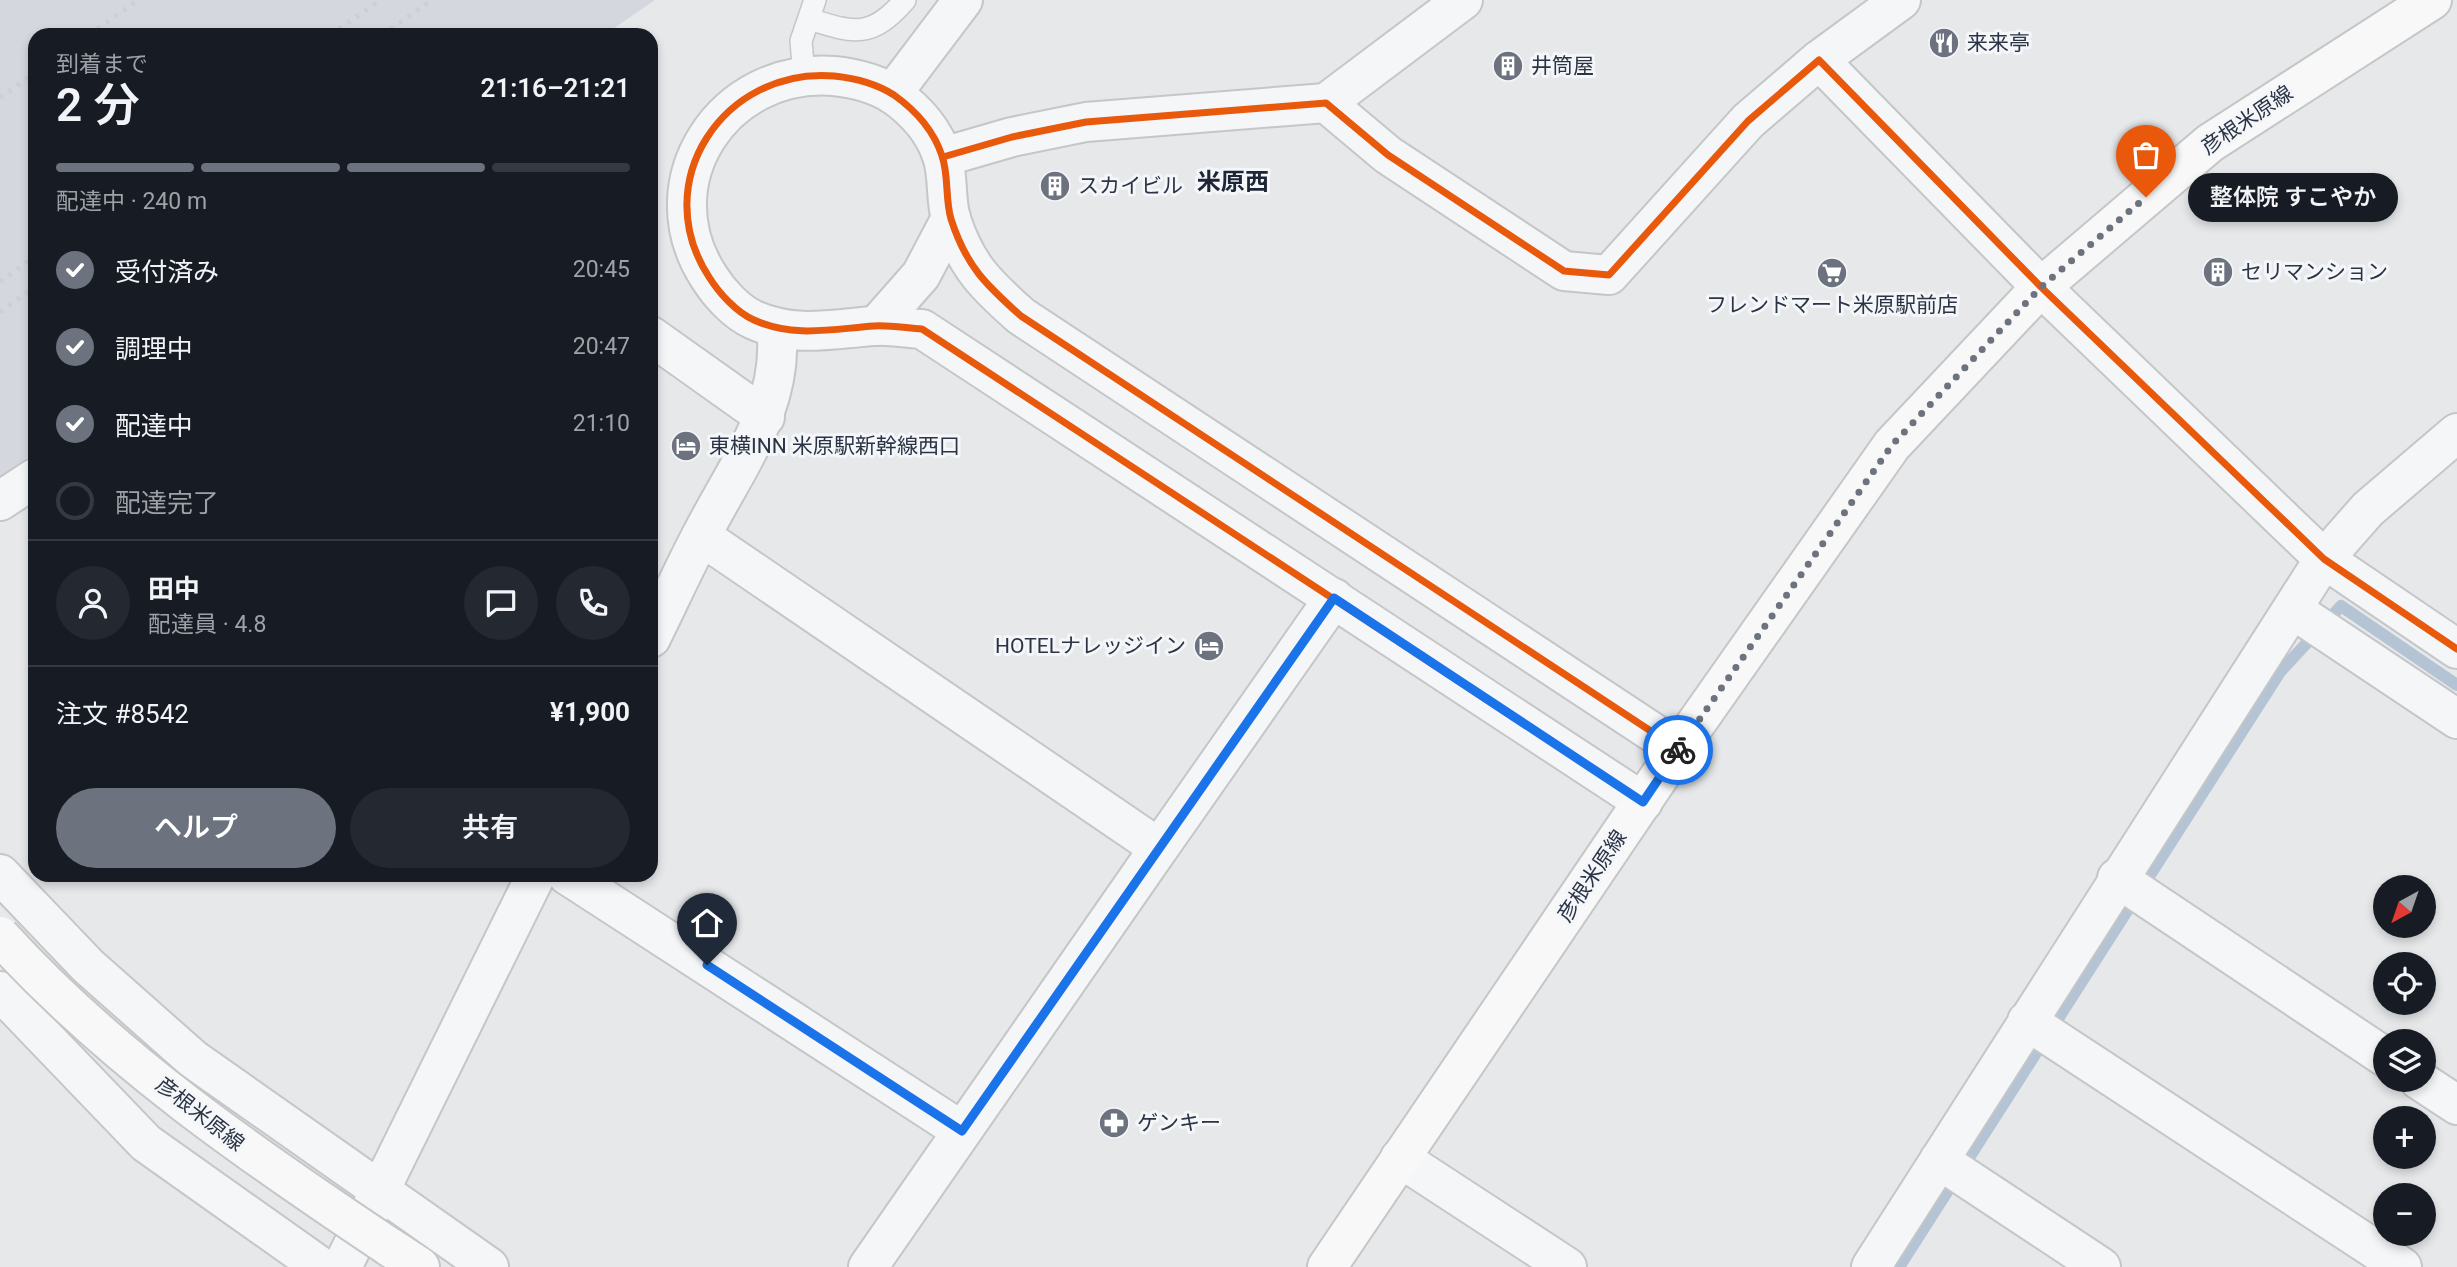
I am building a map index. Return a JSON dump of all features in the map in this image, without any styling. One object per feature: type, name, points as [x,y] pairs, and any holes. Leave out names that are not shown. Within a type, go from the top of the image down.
[{"type":"main road","name":"彦根米原線","points":[[1327,1267],[1678,750],[1892,445],[2041,287],[2210,143],[2432,0]]},
{"type":"main road","name":"彦根米原線","points":[[0,936],[75,1011],[209,1123],[420,1267]]},
{"type":"street","points":[[892,94],[963,0]]},
{"type":"street","points":[[943,156],[1012,137],[1086,122],[1326,103],[1463,0]]},
{"type":"street","points":[[1326,103],[1388,155],[1564,271],[1609,275],[1748,121],[1819,60],[1900,0]]},
{"type":"street","points":[[1819,60],[2041,287],[2324,559],[2457,649]]},
{"type":"street","points":[[1643,802],[922,329],[876,326],[826,332],[790,331],[752,320],[720,293],[700,263],[689,234],[684,201],[691,167],[708,138],[729,111],[760,89],[804,76],[852,78],[892,94],[926,124],[943,156],[951,218],[981,281],[1021,316],[1678,750]]},
{"type":"street","points":[[876,326],[921,275],[951,218]]},
{"type":"street","points":[[658,624],[765,416],[779,352],[776,327]]},
{"type":"street","points":[[658,341],[765,416]]},
{"type":"street","points":[[1871,1267],[1954,1170],[2043,1031],[2133,889],[2292,609],[2324,559],[2368,509],[2457,433]]},
{"type":"street","points":[[0,501],[28,483]]},
{"type":"street","points":[[701,536],[1159,848]]},
{"type":"street","points":[[868,1267],[1334,598]]},
{"type":"street","points":[[2292,609],[2457,719]]},
{"type":"street","points":[[0,874],[88,966],[194,1059],[377,1191],[489,1267]]},
{"type":"street","points":[[342,1267],[377,1191],[532,882]]},
{"type":"street","points":[[579,882],[962,1131]]},
{"type":"street","points":[[2133,889],[2373,1049]]},
{"type":"street","points":[[0,991],[146,1143],[321,1267]]},
{"type":"street","points":[[2043,1031],[2402,1267]]},
{"type":"street","points":[[2436,1091],[2457,1105]]},
{"type":"street","points":[[1400,1158],[1567,1267]]},
{"type":"street","points":[[1954,1170],[2101,1267]]},
{"type":"lane","points":[[804,76],[801,41],[812,9],[858,32],[888,19],[905,0]]},
{"type":"shaded area","points":[[0,0],[655,0],[614,28],[28,28],[28,457],[0,478]]},
{"type":"waterway","points":[[1899,1267],[2280,672],[2341,606],[2457,685]]},
{"type":"railway","points":[[99,28],[138,0]]},
{"type":"railway","points":[[340,28],[381,0]]},
{"type":"railway","points":[[392,28],[432,0]]},
{"type":"railway","points":[[0,98],[28,78]]},
{"type":"railway","points":[[0,282],[28,261]]},
{"type":"railway","points":[[0,312],[28,292]]},
{"type":"cycle path","points":[[943,157],[1012,137],[1086,122],[1326,103],[1388,155],[1564,271],[1609,275],[1748,121],[1819,60],[2041,287],[2324,559],[2457,649]]},
{"type":"cycle path","points":[[1643,802],[922,329],[880,326],[798,331],[769,326],[741,312],[728,302],[713,283],[692,241],[687,204],[692,169],[707,138],[730,111],[759,90],[795,78],[841,77],[873,85],[894,95],[923,122],[939,147],[946,171],[951,219],[963,250],[978,274],[1021,316],[1678,749]]},
{"type":"way so far","points":[[1678,750],[1892,445],[2041,287],[2146,197]]},
{"type":"place","name":"来来亭","points":[[1944,43]]},
{"type":"place","name":"井筒屋","points":[[1508,66]]},
{"type":"place","name":"スカイビル","points":[[1055,186]]},
{"type":"place","name":"整体院 すこやか","points":[[2146,197]]},
{"type":"place","name":"セリマンション","points":[[2218,272]]},
{"type":"place","name":"フレンドマート米原駅前店","points":[[1832,273]]},
{"type":"place","name":"東横INN 米原駅新幹線西口","points":[[686,446]]},
{"type":"place","name":"HOTELナレッジイン","points":[[1209,646]]},
{"type":"place","name":"ゲンキー","points":[[1114,1123]]},
{"type":"district","name":"米原西","points":[[1233,182]]},
{"type":"route","points":[[707,965],[962,1131],[1334,598],[1643,802],[1678,750]]}]
